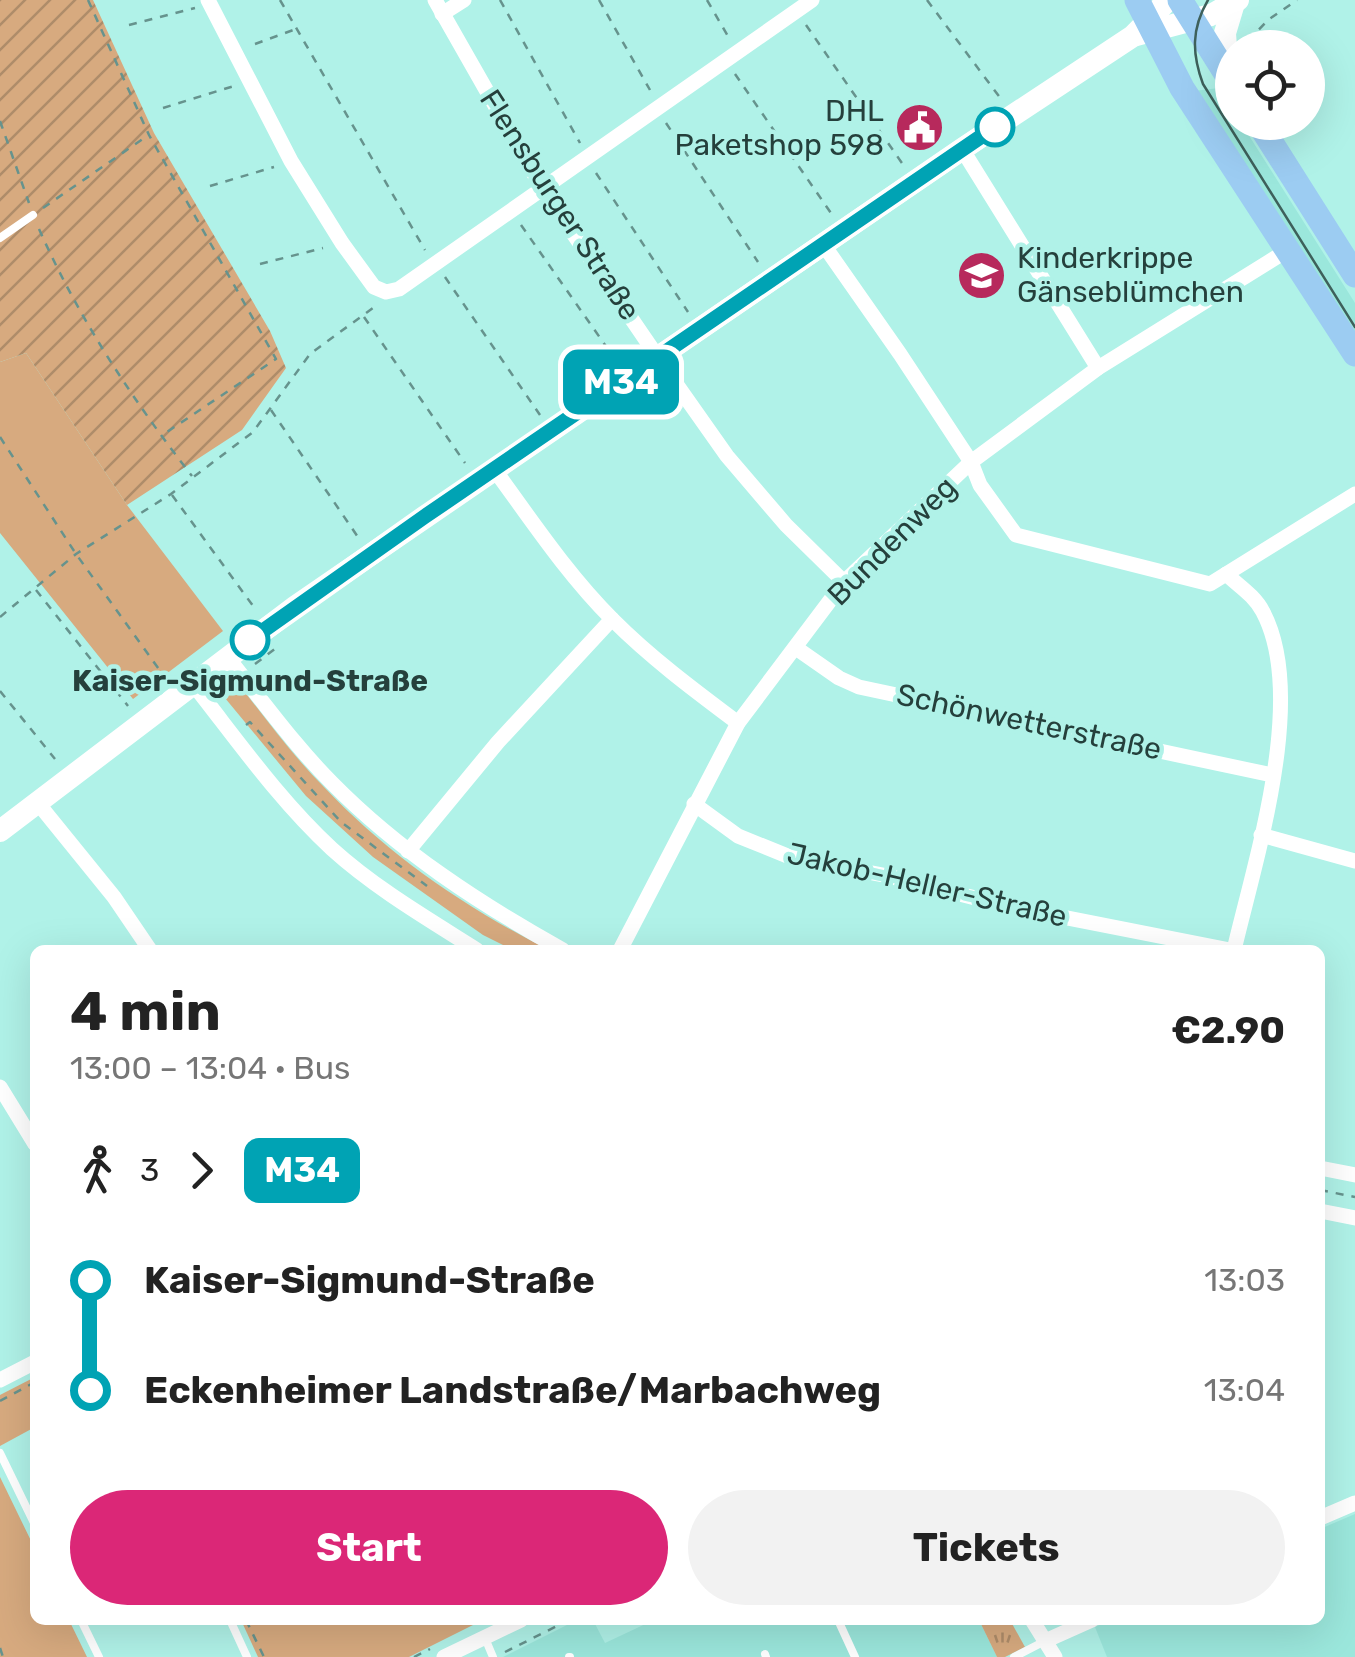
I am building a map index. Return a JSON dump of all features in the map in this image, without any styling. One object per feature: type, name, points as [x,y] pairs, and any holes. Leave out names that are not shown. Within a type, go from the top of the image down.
[{"type":"main road","points":[[0,831],[268,628],[962,149],[1161,19],[1236,1]]},
{"type":"main road","points":[[1226,30],[1236,1]]},
{"type":"main road","points":[[1161,19],[1215,67]]},
{"type":"main road","points":[[1161,19],[1182,88],[1355,354]]},
{"type":"main road","points":[[1269,140],[1355,276]]},
{"type":"street","points":[[438,7],[464,0]]},
{"type":"street","points":[[202,4],[291,161],[342,243],[379,291],[398,289],[812,0]]},
{"type":"street","name":"Flensburger Straße","points":[[438,7],[542,188],[727,456],[786,525],[844,582]]},
{"type":"street","points":[[962,149],[1098,368]]},
{"type":"street","points":[[823,244],[1016,535],[1210,584],[1355,494]]},
{"type":"street","name":"Bundenweg","points":[[623,945],[738,722],[844,582],[970,462],[1098,368],[1288,250]]},
{"type":"street","points":[[494,469],[558,558],[612,619],[670,672],[738,722]]},
{"type":"street","points":[[1226,574],[1254,599],[1265,615],[1279,668],[1281,732],[1262,835],[1233,945]]},
{"type":"street","points":[[408,851],[498,742],[612,619]]},
{"type":"street","name":"Schönwetterstraße","points":[[796,648],[838,678],[859,687],[1272,775]]},
{"type":"street","points":[[228,658],[332,783],[408,851],[500,916],[554,945]]},
{"type":"street","points":[[186,690],[334,850],[468,945]]},
{"type":"street","points":[[38,802],[114,897],[147,945]]},
{"type":"street","name":"Jakob-Heller-Straße","points":[[694,804],[738,836],[790,857],[888,876],[1011,907],[1206,945]]},
{"type":"street","points":[[1262,835],[1355,861]]},
{"type":"street","points":[[0,1087],[30,1136]]},
{"type":"street","points":[[1325,1169],[1355,1176]]},
{"type":"street","points":[[1325,1212],[1355,1218]]},
{"type":"street","points":[[0,1380],[30,1365]]},
{"type":"street","points":[[1325,1516],[1355,1503]]},
{"type":"street","points":[[444,1657],[464,1652],[510,1625]]},
{"type":"street","points":[[1034,1625],[1048,1652],[1085,1625]]},
{"type":"lane","points":[[0,238],[33,215]]},
{"type":"lane","points":[[0,1454],[30,1515]]},
{"type":"lane","points":[[83,1625],[99,1657]]},
{"type":"lane","points":[[232,1625],[247,1657]]},
{"type":"lane","points":[[840,1625],[854,1657]]},
{"type":"lane","points":[[484,1637],[494,1657]]},
{"type":"lane","points":[[1014,1657],[1048,1652]]},
{"type":"path","points":[[88,0],[149,135],[276,359],[161,436]]},
{"type":"path","points":[[280,0],[428,254]]},
{"type":"path","points":[[500,0],[588,158],[690,314]]},
{"type":"path","points":[[599,0],[658,108],[761,267]]},
{"type":"path","points":[[708,0],[732,57],[834,218]]},
{"type":"path","points":[[926,0],[1004,103]]},
{"type":"path","points":[[1259,30],[1298,0]]},
{"type":"path","points":[[129,25],[202,4]]},
{"type":"path","points":[[797,11],[906,169]]},
{"type":"path","points":[[254,44],[298,28]]},
{"type":"path","points":[[163,108],[240,85]]},
{"type":"path","points":[[0,121],[56,267],[96,340],[193,478]]},
{"type":"path","points":[[33,215],[149,135]]},
{"type":"path","points":[[210,186],[279,165]]},
{"type":"path","points":[[514,215],[618,364]]},
{"type":"path","points":[[260,264],[326,248]]},
{"type":"path","points":[[439,268],[541,417]]},
{"type":"path","points":[[0,617],[76,554],[171,494],[253,432],[310,354],[384,299]]},
{"type":"path","points":[[364,316],[468,467]]},
{"type":"path","points":[[270,409],[361,542]]},
{"type":"path","points":[[0,436],[76,554],[186,690]]},
{"type":"path","points":[[171,494],[268,628]]},
{"type":"path","points":[[35,589],[128,706]]},
{"type":"path","points":[[0,691],[54,759]]},
{"type":"path","points":[[1325,1191],[1355,1197]]},
{"type":"path","points":[[0,1401],[30,1385]]},
{"type":"path","points":[[248,1625],[264,1657]]},
{"type":"path","points":[[494,1657],[559,1625]]},
{"type":"path","points":[[0,1648],[4,1657]]},
{"type":"shaded area","points":[[1215,88],[1215,123],[1194,91]]},
{"type":"shaded area","points":[[1226,140],[1252,140],[1355,303],[1355,336]]},
{"type":"shaded area","points":[[1355,1514],[1355,1657],[1107,1657],[1095,1627],[1100,1625],[1325,1625],[1325,1527]]},
{"type":"shaded area","points":[[567,1625],[596,1625],[605,1643],[643,1625],[981,1625],[997,1657],[503,1657]]},
{"type":"green space","points":[[0,0],[93,0],[154,133],[270,331],[286,368],[242,430],[127,505],[26,353],[0,362]]},
{"type":"green space","points":[[26,353],[127,505],[223,631],[133,699],[0,533],[0,362]]},
{"type":"green space","points":[[240,686],[313,775],[374,835],[458,898],[540,945],[503,945],[483,935],[373,857],[306,796],[225,698]]},
{"type":"green space","points":[[30,1380],[30,1430],[0,1446],[0,1395]]},
{"type":"green space","points":[[0,1477],[30,1539],[30,1625],[71,1625],[87,1657],[0,1657]]},
{"type":"green space","points":[[243,1625],[473,1625],[409,1657],[258,1657]]},
{"type":"green space","points":[[981,1625],[1013,1625],[1025,1647],[997,1657]]},
{"type":"tram line","points":[[1208,0],[1198,21],[1195,42],[1203,84],[1355,327]]},
{"type":"bus line","name":"M34","points":[[250,640],[995,127]]},
{"type":"place","name":"DHL Paketshop 598","points":[[919,128]]},
{"type":"place","name":"Kinderkrippe Gänseblümchen","points":[[982,275]]},
{"type":"place","name":"Kaiser-Sigmund-Straße","points":[[250,640]]}]
